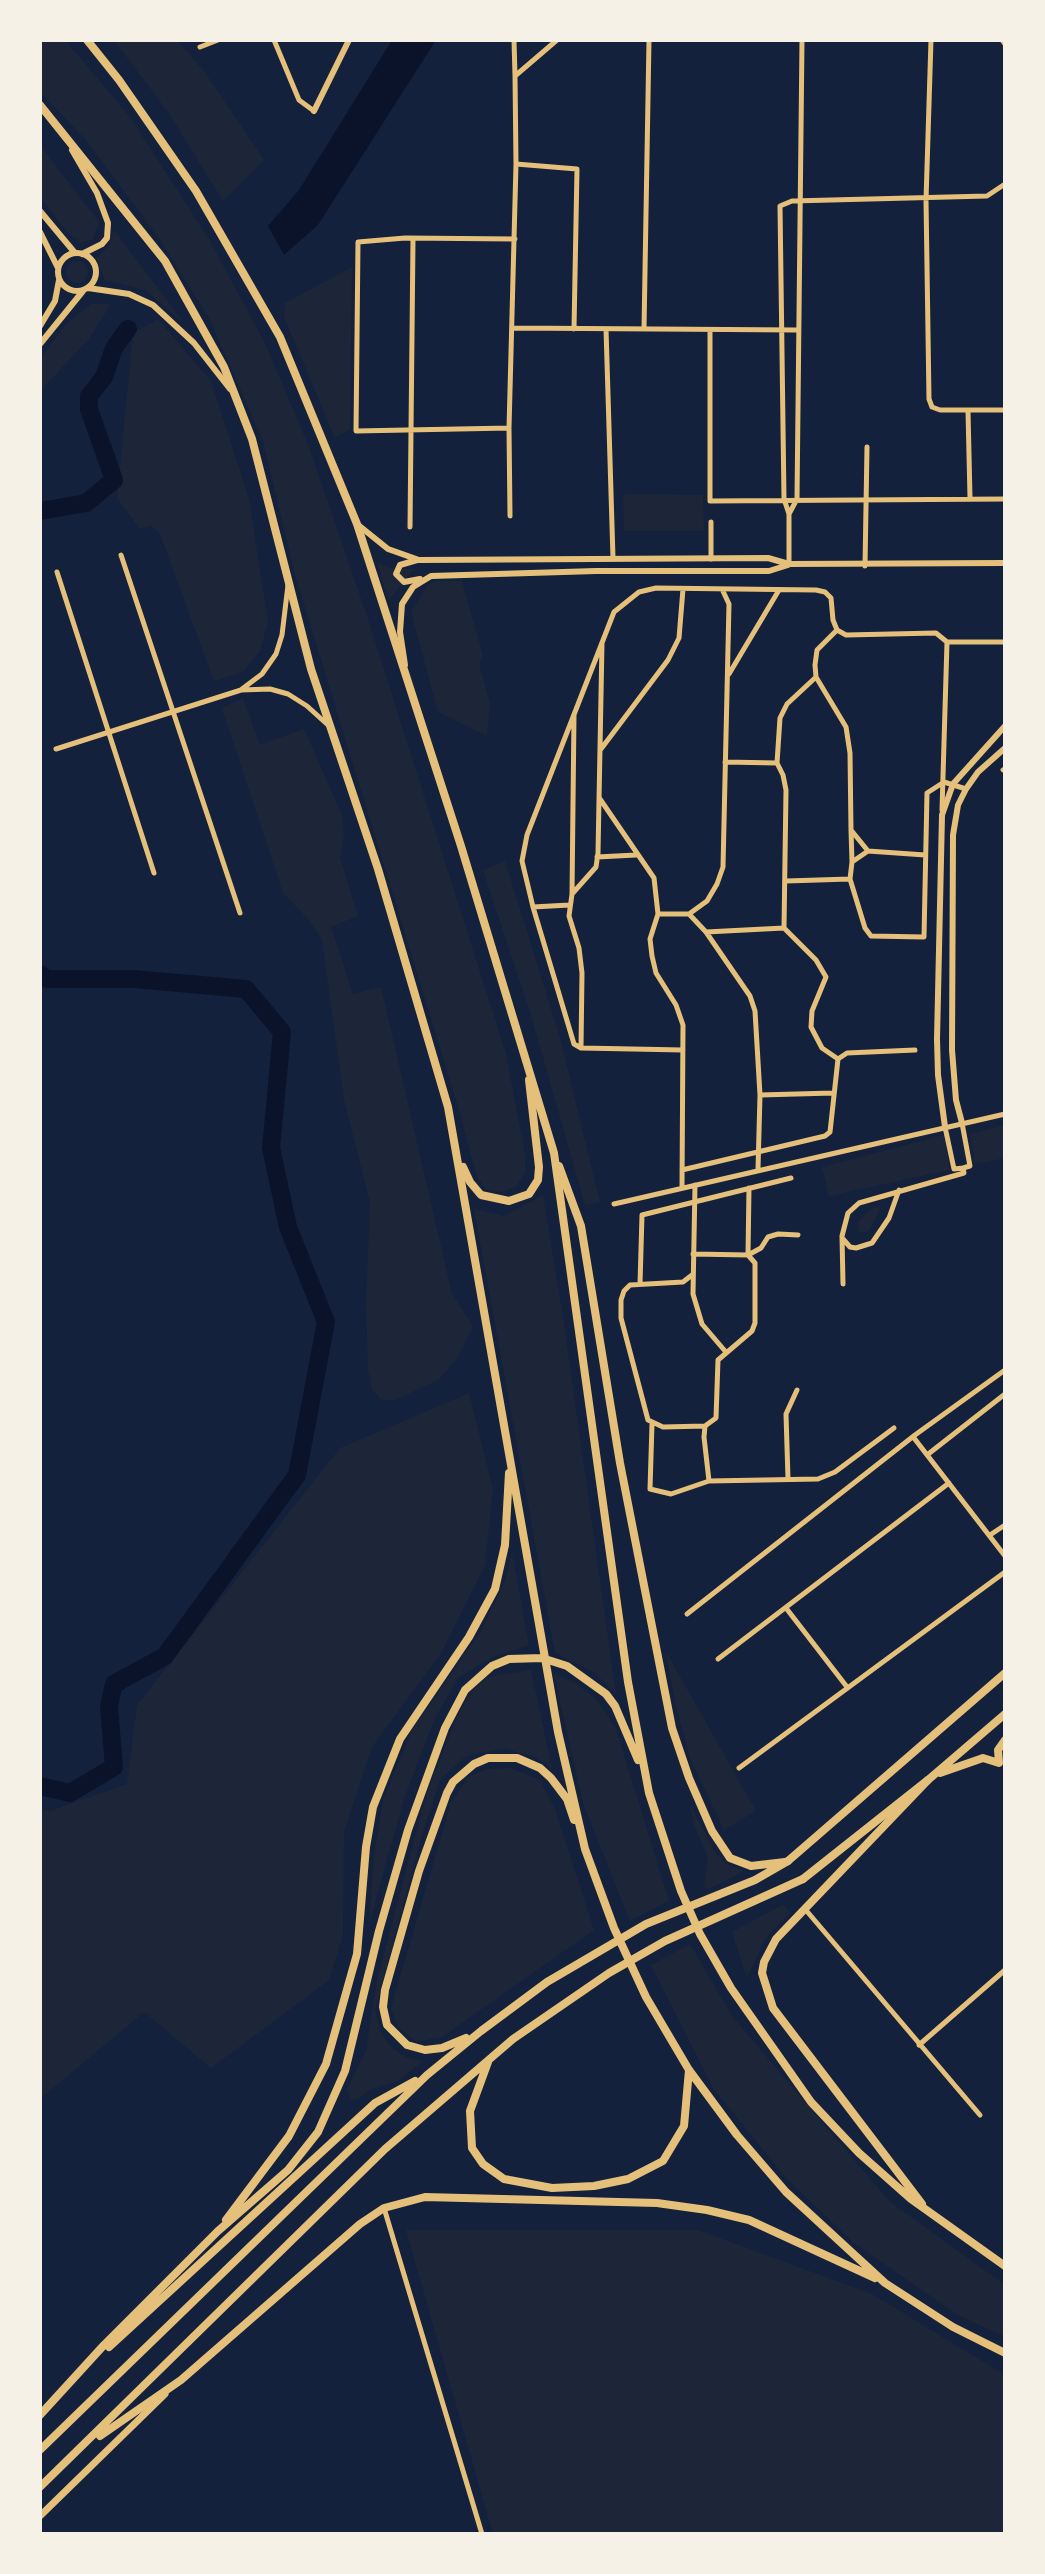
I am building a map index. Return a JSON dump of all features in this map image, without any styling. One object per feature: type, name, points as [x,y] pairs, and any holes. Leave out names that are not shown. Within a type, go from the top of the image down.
[{"type":"main road","points":[[87,40],[119,80],[196,191],[265,310],[280,337],[357,524],[525,1053],[554,1153],[581,1226],[625,1489],[673,1728],[689,1778],[712,1831],[730,1858],[751,1866],[788,1861]]},
{"type":"main road","points":[[40,106],[60,127],[165,261],[224,367],[267,492],[288,585],[330,728],[378,869],[434,1056],[458,1154],[544,1656],[585,1849]]},
{"type":"main road","points":[[458,1154],[470,1182],[481,1195],[509,1201],[529,1194],[538,1180],[539,1167],[525,1053]]},
{"type":"main road","points":[[554,1153],[613,1583],[649,1793]]},
{"type":"main road","points":[[218,2231],[289,2136],[326,2064],[357,1954],[366,1847],[373,1807],[400,1739],[469,1637],[495,1589],[505,1545],[510,1456]]},
{"type":"main road","points":[[40,2415],[218,2231],[288,2170],[318,2132],[345,2071],[392,1880],[435,1754],[465,1690],[492,1666],[509,1659],[552,1661],[581,1674],[606,1694],[632,1741],[667,1855],[700,1934],[731,1988],[811,2102],[859,2154],[932,2217],[1005,2266]]},
{"type":"main road","points":[[40,2451],[427,2075],[481,2031],[547,1982],[646,1924],[754,1880],[788,1861],[1005,1673]]},
{"type":"main road","points":[[40,2487],[384,2149],[513,2039],[609,1973],[665,1941],[803,1879],[932,1777],[1005,1714]]},
{"type":"main road","points":[[1002,1766],[998,1750],[1005,1740]]},
{"type":"main road","points":[[481,2031],[442,2048],[425,2050],[407,2045],[398,2039],[387,2025],[383,2007],[384,1990],[419,1871],[453,1782],[474,1763],[502,1757],[528,1762],[551,1778],[567,1799],[630,1964],[689,2070],[737,2135],[786,2192],[885,2283]]},
{"type":"main road","points":[[932,2217],[845,2105],[767,1997],[762,1973],[769,1950],[932,1777],[983,1758],[1002,1766]]},
{"type":"main road","points":[[489,2061],[470,2111],[472,2148],[483,2164],[504,2179],[552,2188],[594,2186],[628,2179],[663,2161],[684,2126],[689,2070]]},
{"type":"main road","points":[[81,2370],[136,2325],[374,2103],[427,2075]]},
{"type":"main road","points":[[40,2516],[181,2380],[360,2224],[384,2208],[425,2197],[657,2203],[707,2210],[750,2220],[885,2283],[953,2327],[1005,2353]]},
{"type":"main road","points":[[80,2450],[181,2380]]},
{"type":"street","points":[[200,47],[218,40]]},
{"type":"street","points":[[274,40],[299,100],[314,111],[349,40]]},
{"type":"street","points":[[510,516],[509,428],[516,164],[514,40]]},
{"type":"street","points":[[515,76],[557,40]]},
{"type":"street","points":[[644,328],[649,40]]},
{"type":"street","points":[[789,514],[797,499],[798,201],[802,40]]},
{"type":"street","points":[[931,40],[926,200],[929,399],[932,407],[940,410],[1005,410]]},
{"type":"street","points":[[58,269],[64,258],[102,244],[107,238],[108,223],[97,194],[60,127]]},
{"type":"street","points":[[516,164],[571,166],[577,169],[574,329]]},
{"type":"street","points":[[789,564],[789,514],[784,499],[780,206],[798,201],[926,200],[987,196],[1005,184]]},
{"type":"street","points":[[40,211],[79,253],[95,266],[95,278],[40,344]]},
{"type":"street","points":[[40,232],[58,269],[59,280],[55,301],[40,326]]},
{"type":"street","points":[[410,527],[413,239]]},
{"type":"street","points":[[509,428],[356,431],[358,242],[515,239]]},
{"type":"street","points":[[59,280],[73,291],[87,289],[129,294],[153,305],[194,342],[237,399]]},
{"type":"street","points":[[512,328],[797,330]]},
{"type":"street","points":[[606,329],[613,558]]},
{"type":"street","points":[[710,330],[710,501],[1005,499]]},
{"type":"street","points":[[968,411],[970,498]]},
{"type":"street","points":[[865,566],[867,447]]},
{"type":"street","points":[[711,522],[711,559]]},
{"type":"street","points":[[357,524],[388,549],[419,560]]},
{"type":"street","points":[[121,555],[240,913]]},
{"type":"street","points":[[789,564],[769,571],[514,572],[440,575],[404,582],[396,574],[400,565],[419,560],[768,558],[789,564],[865,566],[1005,563]]},
{"type":"street","points":[[57,572],[154,873]]},
{"type":"street","points":[[408,684],[399,614],[405,595],[422,579]]},
{"type":"street","points":[[241,690],[262,674],[276,654],[282,635],[288,585]]},
{"type":"street","points":[[683,1049],[581,1048],[574,1044],[522,861],[527,835],[602,637],[614,612],[639,592],[656,588],[825,592],[831,598],[837,630]]},
{"type":"street","points":[[601,750],[673,649],[681,628],[682,589]]},
{"type":"street","points":[[659,914],[689,914],[707,901],[718,884],[723,867],[729,604],[722,589]]},
{"type":"street","points":[[727,677],[779,589]]},
{"type":"street","points":[[837,630],[846,635],[936,634],[947,643],[1005,643]]},
{"type":"street","points":[[837,630],[817,650],[816,677],[846,727],[850,753],[850,879],[865,928],[871,936],[923,937],[927,793],[944,782],[966,789]]},
{"type":"street","points":[[572,894],[596,867],[600,799],[602,637]]},
{"type":"street","points":[[947,643],[938,1075],[954,1169],[970,1166],[956,1100],[951,1050],[953,835],[958,806],[966,789],[978,772],[1004,749]]},
{"type":"street","points":[[784,929],[786,790],[777,764],[780,718],[787,704],[816,677]]},
{"type":"street","points":[[56,749],[241,690],[270,689],[288,694],[307,706],[330,728]]},
{"type":"street","points":[[574,709],[572,894],[569,916],[579,948],[582,973],[581,1048]]},
{"type":"street","points":[[942,815],[953,783],[1005,726]]},
{"type":"street","points":[[725,762],[777,764]]},
{"type":"street","points":[[600,799],[654,878],[659,914],[650,939],[652,957],[656,973],[677,1005],[683,1025],[682,1188]]},
{"type":"street","points":[[851,830],[868,851]]},
{"type":"street","points":[[852,862],[868,851],[925,855]]},
{"type":"street","points":[[597,857],[636,855]]},
{"type":"street","points":[[786,881],[850,879]]},
{"type":"street","points":[[533,907],[569,905]]},
{"type":"street","points":[[689,914],[706,932],[750,996],[755,1011],[760,1095],[758,1169]]},
{"type":"street","points":[[706,932],[784,929],[816,960],[825,977],[812,1011],[811,1027],[822,1048],[838,1059]]},
{"type":"street","points":[[939,950],[954,949]]},
{"type":"street","points":[[838,1059],[848,1053],[915,1050]]},
{"type":"street","points":[[682,1170],[825,1136],[830,1132],[838,1059]]},
{"type":"street","points":[[760,1095],[833,1093]]},
{"type":"street","points":[[614,1204],[1005,1114]]},
{"type":"street","points":[[843,1284],[842,1236],[848,1213],[859,1203],[964,1173],[963,1168]]},
{"type":"street","points":[[640,1284],[642,1215],[791,1178]]},
{"type":"street","points":[[695,1185],[693,1294],[702,1324],[725,1351]]},
{"type":"street","points":[[652,1424],[663,1427],[705,1426],[716,1418],[718,1360],[725,1351],[752,1331],[755,1324],[755,1263],[748,1255],[749,1188]]},
{"type":"street","points":[[842,1236],[850,1247],[864,1247],[872,1243],[889,1218],[899,1190]]},
{"type":"street","points":[[693,1254],[748,1255],[761,1248],[768,1237],[798,1235]]},
{"type":"street","points":[[692,1275],[683,1282],[630,1285],[624,1291],[621,1318],[642,1406],[652,1424],[650,1489],[671,1494],[709,1480],[818,1479],[835,1472],[894,1428]]},
{"type":"street","points":[[687,1614],[1005,1370]]},
{"type":"street","points":[[788,1479],[786,1414],[797,1390]]},
{"type":"street","points":[[927,1455],[1005,1394]]},
{"type":"street","points":[[705,1426],[709,1480]]},
{"type":"street","points":[[914,1438],[1005,1556]]},
{"type":"street","points":[[718,1659],[949,1483]]},
{"type":"street","points":[[990,1535],[1005,1525]]},
{"type":"street","points":[[740,1768],[1005,1572]]},
{"type":"street","points":[[786,1608],[847,1687]]},
{"type":"street","points":[[805,1909],[980,2115]]},
{"type":"street","points":[[919,2045],[1005,1970]]},
{"type":"street","points":[[384,2208],[482,2534]]},
{"type":"shaded area","points":[[40,40],[65,40],[130,117],[210,241],[264,341],[309,447],[367,616],[506,1054],[525,1155],[525,1173],[516,1187],[500,1192],[486,1189],[478,1178],[295,575],[263,441],[209,318],[160,240],[86,140],[40,92]]},
{"type":"shaded area","points":[[114,40],[177,40],[204,71],[264,160],[223,201],[170,115]]},
{"type":"shaded area","points":[[392,40],[436,40],[318,225],[284,255],[268,226],[299,190]]},
{"type":"shaded area","points":[[40,145],[99,222],[93,239],[81,243],[67,232],[40,197]]},
{"type":"shaded area","points":[[114,230],[185,324],[145,290],[105,280],[96,258],[107,248]]},
{"type":"shaded area","points":[[77,261],[85,264],[88,272],[85,280],[77,283],[69,280],[66,272],[69,264]]},
{"type":"shaded area","points":[[352,267],[350,429],[335,438],[284,317],[285,303]]},
{"type":"shaded area","points":[[91,304],[111,304],[89,339],[40,391],[40,358],[67,323]]},
{"type":"shaded area","points":[[158,319],[211,381],[249,499],[268,622],[260,651],[243,672],[214,681],[160,534],[151,526],[140,529],[117,498],[133,333]]},
{"type":"shaded area","points":[[623,494],[703,495],[704,531],[624,531]]},
{"type":"shaded area","points":[[377,562],[391,568],[414,569],[388,601]]},
{"type":"shaded area","points":[[436,581],[462,581],[483,656],[479,664],[490,703],[487,736],[438,712],[411,612],[428,585]]},
{"type":"shaded area","points":[[243,698],[260,745],[304,729],[342,815],[344,834],[340,858],[358,916],[331,927],[353,994],[381,987],[452,1294],[473,1326],[456,1360],[438,1380],[393,1401],[381,1399],[372,1390],[368,1370],[366,1304],[370,1202],[344,1100],[322,940],[310,921],[283,893],[222,708]]},
{"type":"shaded area","points":[[505,861],[560,1038],[600,1202],[585,1205],[531,1015],[483,870]]},
{"type":"shaded area","points":[[1005,1125],[1005,1158],[975,1164],[970,1134]]},
{"type":"shaded area","points":[[944,1135],[950,1170],[829,1196],[822,1167]]},
{"type":"shaded area","points":[[543,1195],[562,1310],[616,1694],[594,1672],[555,1653],[474,1209],[504,1216]]},
{"type":"shaded area","points":[[882,1205],[869,1231],[860,1233],[857,1227],[861,1219],[871,1209]]},
{"type":"shaded area","points":[[469,1393],[493,1489],[485,1565],[441,1653],[372,1747],[344,1832],[343,1935],[329,1980],[211,2068],[144,2012],[40,2099],[40,1809],[50,1811],[127,1784],[137,1705],[340,1448]]},
{"type":"shaded area","points":[[512,1552],[529,1645],[493,1657],[458,1678],[434,1720],[404,1799],[369,1925],[374,1854],[383,1800],[412,1730],[482,1629],[505,1581]]},
{"type":"shaded area","points":[[665,1650],[756,1811],[724,1830],[691,1761],[676,1707]]},
{"type":"shaded area","points":[[531,1670],[552,1768],[535,1757],[505,1749],[466,1756],[440,1780],[422,1835],[375,2010],[380,2031],[391,2047],[406,2057],[423,2061],[398,2081],[370,2089],[360,2098],[351,2100],[347,2089],[366,2051],[377,1980],[427,1792],[457,1717],[472,1691],[487,1677]]},
{"type":"shaded area","points":[[554,1674],[574,1682],[596,1699],[616,1729],[669,1901],[630,1921],[583,1803]]},
{"type":"shaded area","points":[[510,1768],[540,1780],[555,1809],[594,1930],[442,2037],[416,2042],[398,2027],[391,2008],[451,1803],[468,1777],[487,1769]]},
{"type":"shaded area","points":[[690,1804],[715,1852],[726,1864],[744,1871],[707,1890],[704,1884],[708,1858],[694,1825]]},
{"type":"shaded area","points":[[784,1904],[790,1913],[765,1939],[747,1978],[732,1932]]},
{"type":"shaded area","points":[[690,1944],[732,2016],[889,2201],[1005,2285],[1005,2337],[958,2315],[854,2243],[786,2178],[713,2088],[651,1965]]},
{"type":"shaded area","points":[[406,2230],[698,2230],[872,2294],[1005,2375],[1005,2534],[493,2534]]},
{"type":"waterway","points":[[40,511],[86,503],[114,480],[89,409],[89,396],[104,377],[114,348],[128,329]]},
{"type":"waterway","points":[[40,974],[47,979],[134,979],[246,989],[282,1032],[271,1148],[288,1227],[326,1322],[297,1475],[165,1656],[114,1684],[109,1706],[114,1767],[70,1793],[40,1786]]}]
